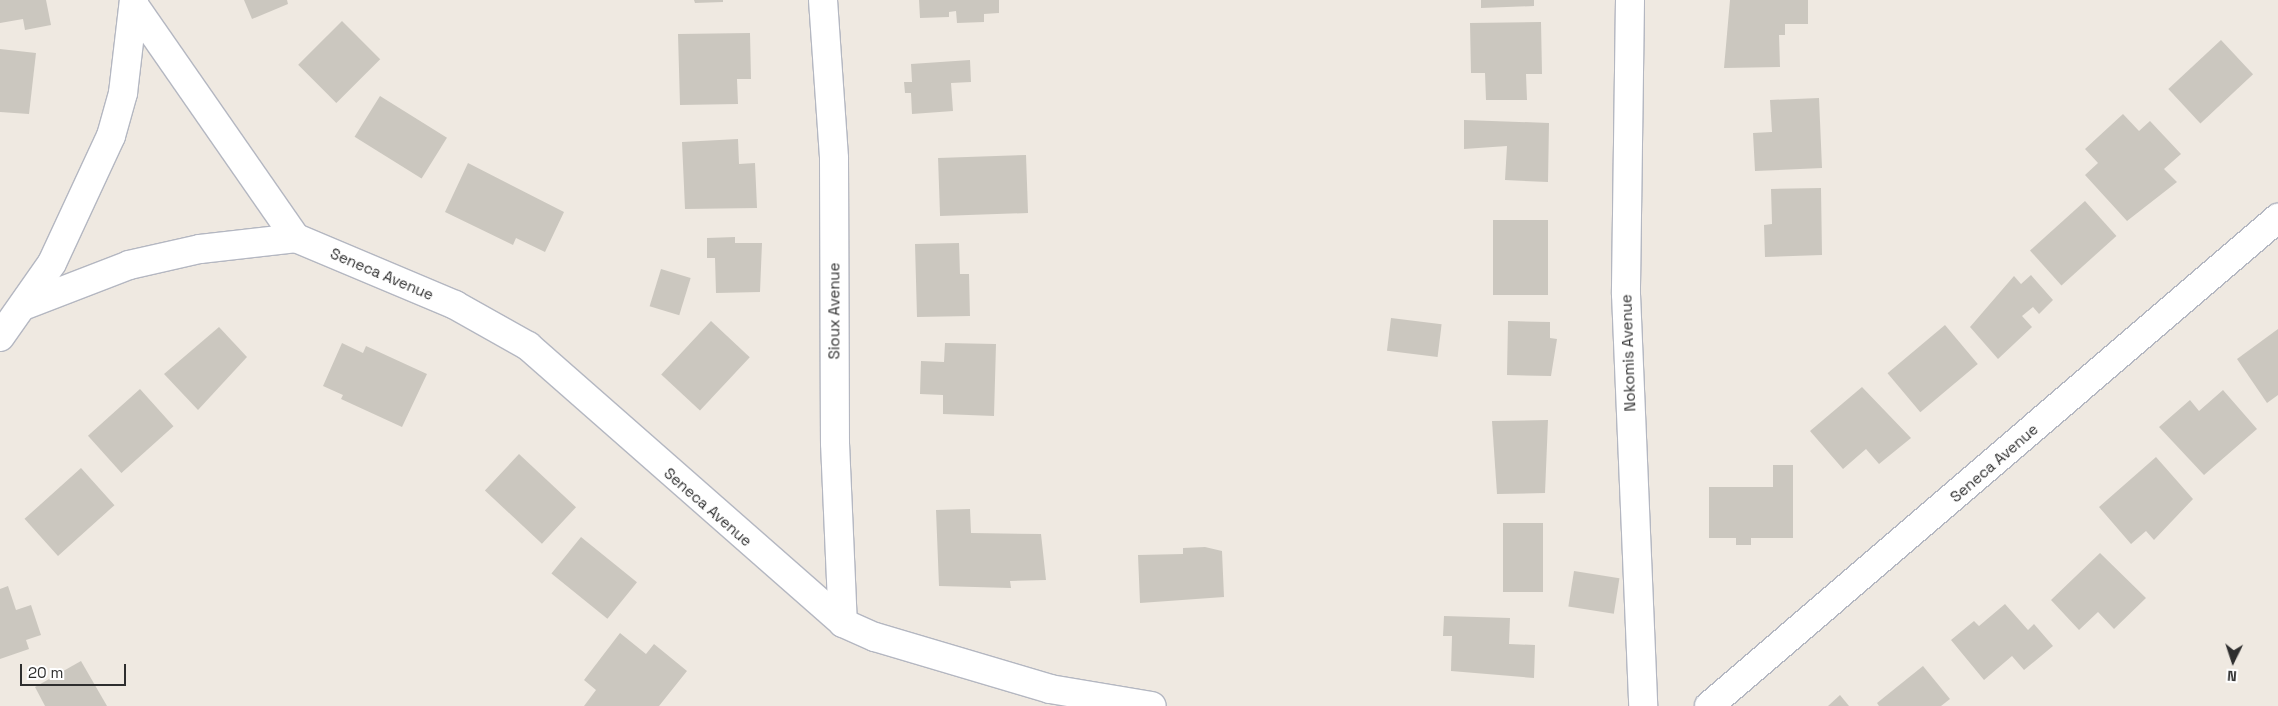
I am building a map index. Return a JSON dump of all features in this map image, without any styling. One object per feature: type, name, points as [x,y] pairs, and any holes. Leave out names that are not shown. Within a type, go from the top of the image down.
[{"type":"street","name":"Sioux Avenue","points":[[823,0],[834,159],[835,443],[843,623]]},
{"type":"street","name":"Nokomis Avenue","points":[[1630,0],[1626,294],[1644,706]]},
{"type":"street","points":[[135,4],[296,238]]},
{"type":"street","points":[[0,337],[23,306],[83,203],[111,136],[124,93],[135,4]]},
{"type":"street","name":"Seneca Avenue","points":[[1709,706],[2278,218]]},
{"type":"street","name":"Seneca Avenue","points":[[23,306],[129,265],[209,248],[296,238],[455,304],[528,346],[843,623],[875,637],[1050,689],[1138,705]]},
{"type":"building","points":[[0,0],[46,0],[51,25],[25,30],[23,19],[0,23]]},
{"type":"building","points":[[244,0],[287,0],[288,4],[252,19]]},
{"type":"building","points":[[694,0],[723,0],[723,2],[695,3]]},
{"type":"building","points":[[919,0],[999,0],[999,13],[984,14],[984,22],[957,23],[956,11],[949,12],[949,17],[920,18]]},
{"type":"building","points":[[1481,0],[1534,0],[1534,6],[1481,8]]},
{"type":"building","points":[[1730,0],[1808,0],[1808,24],[1785,24],[1785,35],[1779,35],[1780,67],[1724,68]]},
{"type":"building","points":[[342,21],[380,59],[336,103],[298,65]]},
{"type":"building","points":[[1541,22],[1542,74],[1526,74],[1527,100],[1486,100],[1485,73],[1471,73],[1470,23]]},
{"type":"building","points":[[750,33],[751,79],[737,79],[738,104],[680,105],[678,34]]},
{"type":"building","points":[[2221,40],[2253,74],[2200,123],[2168,89]]},
{"type":"building","points":[[0,49],[36,53],[29,114],[0,112]]},
{"type":"building","points":[[970,60],[971,82],[951,83],[953,111],[912,114],[911,93],[905,93],[904,82],[912,82],[911,64]]},
{"type":"building","points":[[380,96],[447,138],[422,179],[355,137]]},
{"type":"building","points":[[1819,98],[1822,168],[1755,171],[1753,133],[1772,132],[1770,100]]},
{"type":"building","points":[[2123,114],[2139,131],[2150,121],[2181,154],[2164,169],[2177,182],[2127,221],[2085,175],[2098,163],[2085,149]]},
{"type":"building","points":[[1464,120],[1549,123],[1548,182],[1505,180],[1507,146],[1464,149]]},
{"type":"building","points":[[738,139],[739,164],[755,163],[757,208],[685,209],[682,142]]},
{"type":"building","points":[[1026,155],[1028,213],[940,216],[938,158]]},
{"type":"building","points":[[468,163],[564,212],[545,252],[516,238],[513,245],[445,212]]},
{"type":"building","points":[[1821,188],[1822,255],[1765,257],[1764,225],[1772,224],[1771,189]]},
{"type":"building","points":[[2085,201],[2116,236],[2061,285],[2030,251]]},
{"type":"building","points":[[1493,220],[1548,220],[1548,295],[1493,295]]},
{"type":"building","points":[[735,237],[735,243],[762,243],[760,292],[716,293],[715,258],[707,258],[707,238]]},
{"type":"building","points":[[959,243],[960,274],[969,274],[970,316],[917,317],[915,244]]},
{"type":"building","points":[[661,269],[691,278],[679,315],[650,306]]},
{"type":"building","points":[[2031,275],[2053,300],[2039,314],[2033,307],[2022,316],[2032,327],[1998,359],[1970,327],[2014,276],[2021,284]]},
{"type":"building","points":[[1391,318],[1442,324],[1438,357],[1387,351]]},
{"type":"building","points":[[711,321],[750,357],[700,411],[661,374]]},
{"type":"building","points":[[1508,321],[1550,322],[1550,338],[1557,339],[1551,376],[1507,375]]},
{"type":"building","points":[[1945,325],[1978,364],[1920,412],[1888,373]]},
{"type":"building","points":[[219,327],[247,357],[198,410],[164,374]]},
{"type":"building","points":[[2278,329],[2278,395],[2267,403],[2237,359]]},
{"type":"building","points":[[342,343],[363,353],[366,346],[427,374],[402,427],[341,399],[343,395],[323,386]]},
{"type":"building","points":[[945,343],[996,344],[994,416],[943,414],[943,395],[920,394],[921,361],[944,362]]},
{"type":"building","points":[[1862,387],[1911,438],[1879,464],[1866,449],[1843,469],[1810,431]]},
{"type":"building","points":[[140,389],[173,426],[121,473],[88,436]]},
{"type":"building","points":[[2223,390],[2257,429],[2204,475],[2159,427],[2190,400],[2199,411]]},
{"type":"building","points":[[1548,420],[1545,493],[1497,494],[1492,421]]},
{"type":"building","points":[[519,454],[576,507],[542,544],[485,491]]},
{"type":"building","points":[[2156,457],[2193,499],[2154,540],[2146,531],[2131,544],[2099,507]]},
{"type":"building","points":[[1773,465],[1793,465],[1793,538],[1751,538],[1751,545],[1736,545],[1736,538],[1709,538],[1709,487],[1773,487]]},
{"type":"building","points":[[81,468],[114,505],[58,556],[25,519]]},
{"type":"building","points":[[970,509],[971,533],[1041,534],[1046,580],[1010,581],[1011,588],[939,586],[936,510]]},
{"type":"building","points":[[1503,523],[1543,523],[1543,592],[1503,592]]},
{"type":"building","points":[[581,537],[637,582],[607,619],[551,574]]},
{"type":"building","points":[[1205,547],[1222,551],[1224,597],[1140,603],[1138,555],[1183,554],[1183,548]]},
{"type":"building","points":[[2100,553],[2146,598],[2114,629],[2098,612],[2079,630],[2051,600]]},
{"type":"building","points":[[1574,571],[1619,578],[1614,614],[1568,607]]},
{"type":"building","points":[[8,586],[16,610],[31,605],[41,635],[26,640],[29,649],[0,659],[0,589]]},
{"type":"building","points":[[2005,604],[2028,630],[2034,624],[2053,646],[2024,670],[2012,656],[1984,680],[1951,640],[1974,621],[1979,626]]},
{"type":"building","points":[[1444,616],[1510,618],[1509,644],[1535,645],[1534,678],[1451,671],[1452,636],[1443,636]]},
{"type":"building","points":[[620,633],[646,654],[654,644],[687,671],[659,706],[584,706],[596,690],[584,680]]},
{"type":"building","points":[[81,661],[107,706],[45,706],[35,687]]},
{"type":"building","points":[[1923,666],[1950,699],[1941,706],[1879,706],[1877,703]]},
{"type":"building","points":[[1840,695],[1849,706],[1828,706]]}]
